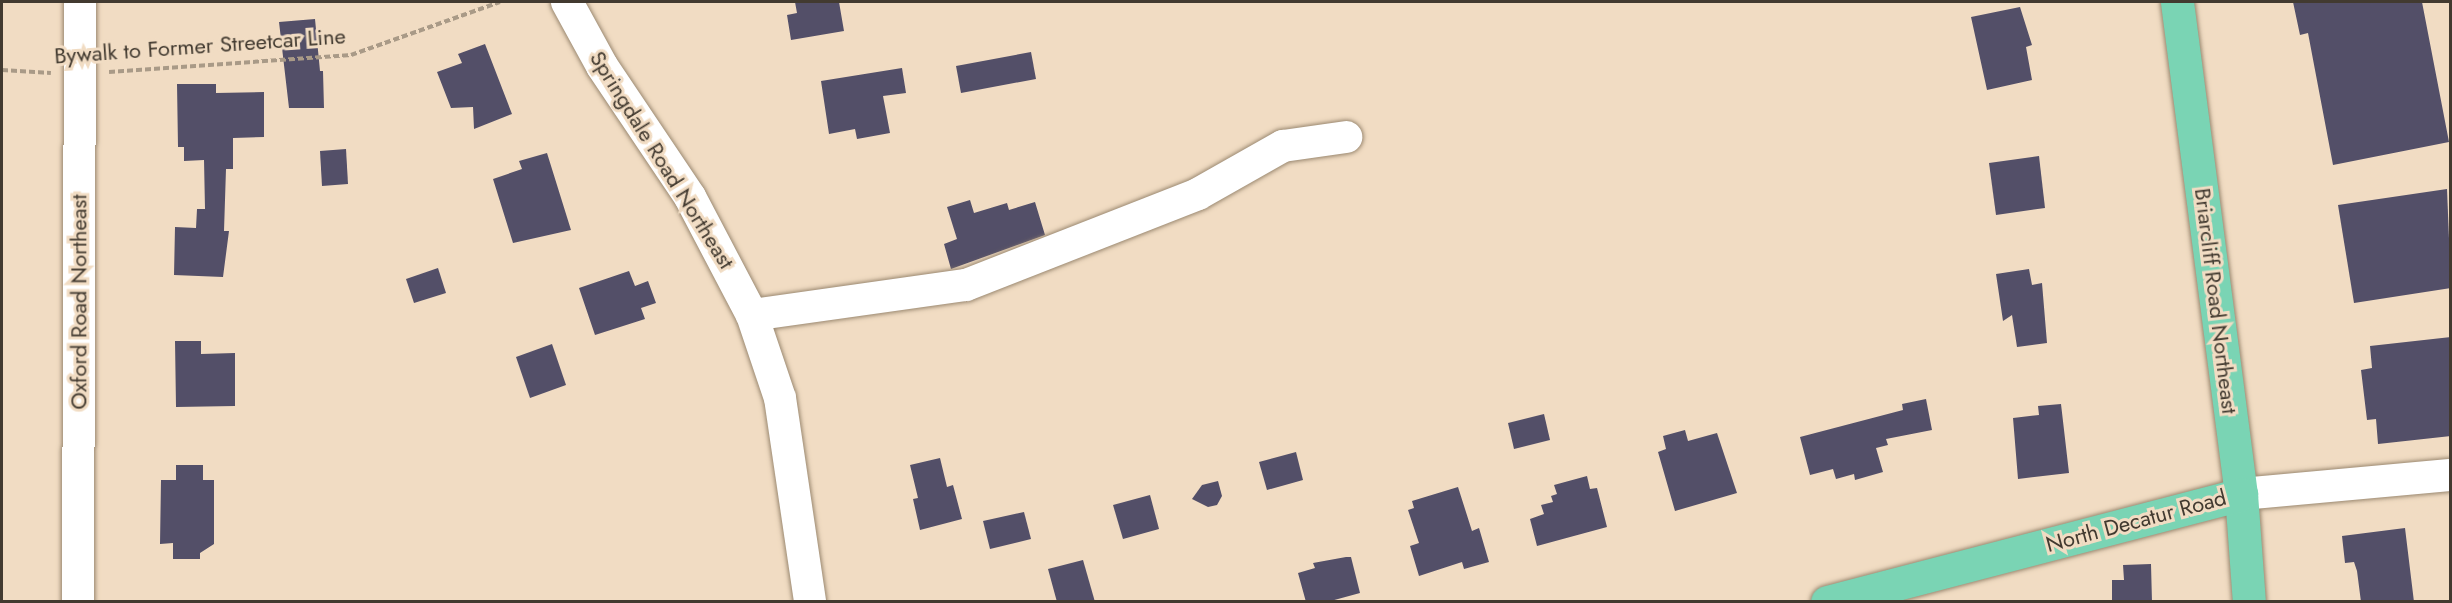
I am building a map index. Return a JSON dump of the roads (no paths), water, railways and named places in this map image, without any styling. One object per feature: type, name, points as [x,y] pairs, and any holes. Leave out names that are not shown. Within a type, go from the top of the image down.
[{"type":"main road","name":"Briarcliff Road Northeast","points":[[2177,2],[2241,494],[2249,602]]},
{"type":"main road","name":"North Decatur Road","points":[[1827,602],[2241,494]]},
{"type":"street","name":"Oxford Road Northeast","points":[[78,602],[80,2]]},
{"type":"street","name":"Springdale Road Northeast","points":[[567,2],[602,66],[690,197],[752,315],[780,398],[789,441],[810,602]]},
{"type":"street","points":[[752,315],[966,285],[1198,194],[1282,146],[1346,137]]},
{"type":"street","name":"North Decatur Road","points":[[2241,494],[2451,476]]}]
